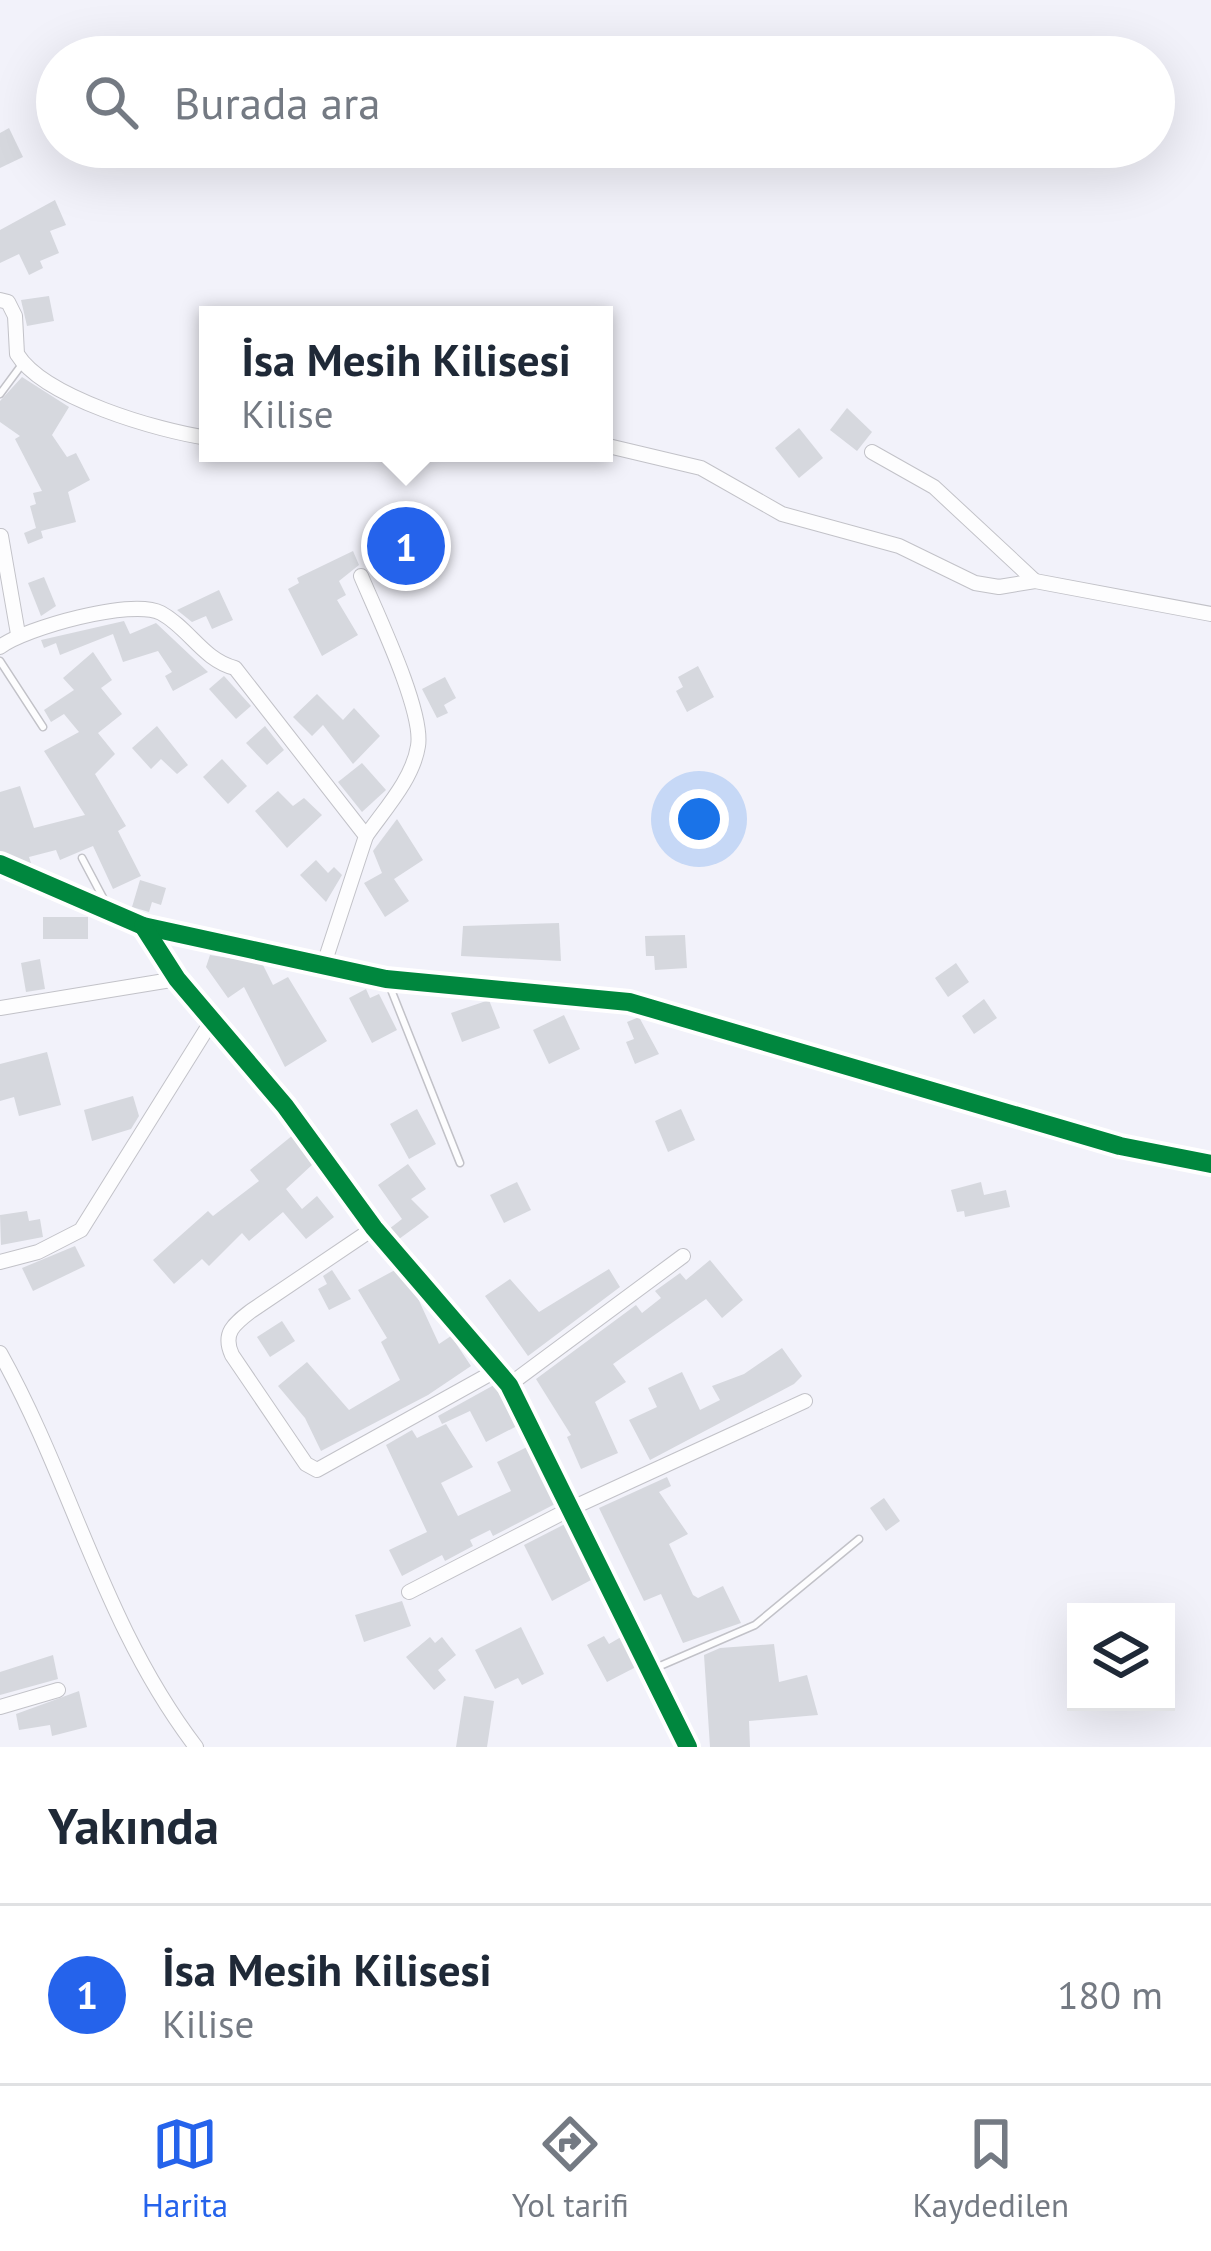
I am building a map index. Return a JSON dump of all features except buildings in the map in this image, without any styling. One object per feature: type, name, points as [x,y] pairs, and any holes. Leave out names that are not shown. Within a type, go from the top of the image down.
[{"type":"street","points":[[0,300],[8,302],[16,316],[16,345],[23,363],[140,424],[199,436]]},
{"type":"street","points":[[613,447],[701,468],[782,514],[899,546],[975,583],[999,587],[1035,580],[1134,604],[1211,614]]},
{"type":"street","points":[[872,452],[934,487],[1035,580]]},
{"type":"street","points":[[1,536],[17,634]]},
{"type":"street","points":[[323,967],[366,836],[403,782],[419,744],[406,686],[361,576]]},
{"type":"street","points":[[0,647],[17,634],[134,608],[160,613],[202,650],[235,668],[366,836]]},
{"type":"street","points":[[0,864],[143,926],[386,979],[629,1002],[1120,1145],[1211,1164]]},
{"type":"street","points":[[143,926],[177,979],[285,1106],[374,1228],[509,1385],[688,1747]]},
{"type":"street","points":[[0,1008],[177,979]]},
{"type":"street","points":[[0,1262],[38,1252],[81,1230],[211,1022]]},
{"type":"street","points":[[374,1228],[250,1311],[232,1325],[227,1337],[232,1355],[306,1464],[317,1470],[497,1370]]},
{"type":"street","points":[[509,1385],[683,1256]]},
{"type":"street","points":[[0,1353],[34,1414],[136,1661],[196,1747]]},
{"type":"street","points":[[409,1592],[572,1508],[805,1401]]},
{"type":"street","points":[[0,1707],[58,1690]]},
{"type":"lane","points":[[0,394],[23,363]]},
{"type":"lane","points":[[0,661],[43,727]]},
{"type":"lane","points":[[82,858],[111,912]]},
{"type":"lane","points":[[386,979],[460,1163]]},
{"type":"lane","points":[[649,1670],[755,1625],[859,1539]]},
{"type":"cycle path","points":[[0,864],[143,926],[386,979],[629,1002],[1120,1146],[1211,1164]]},
{"type":"cycle path","points":[[143,926],[177,979],[285,1106],[374,1228],[509,1385],[688,1747]]},
{"type":"place","name":"İsa Mesih Kilisesi","points":[[406,546]]}]
